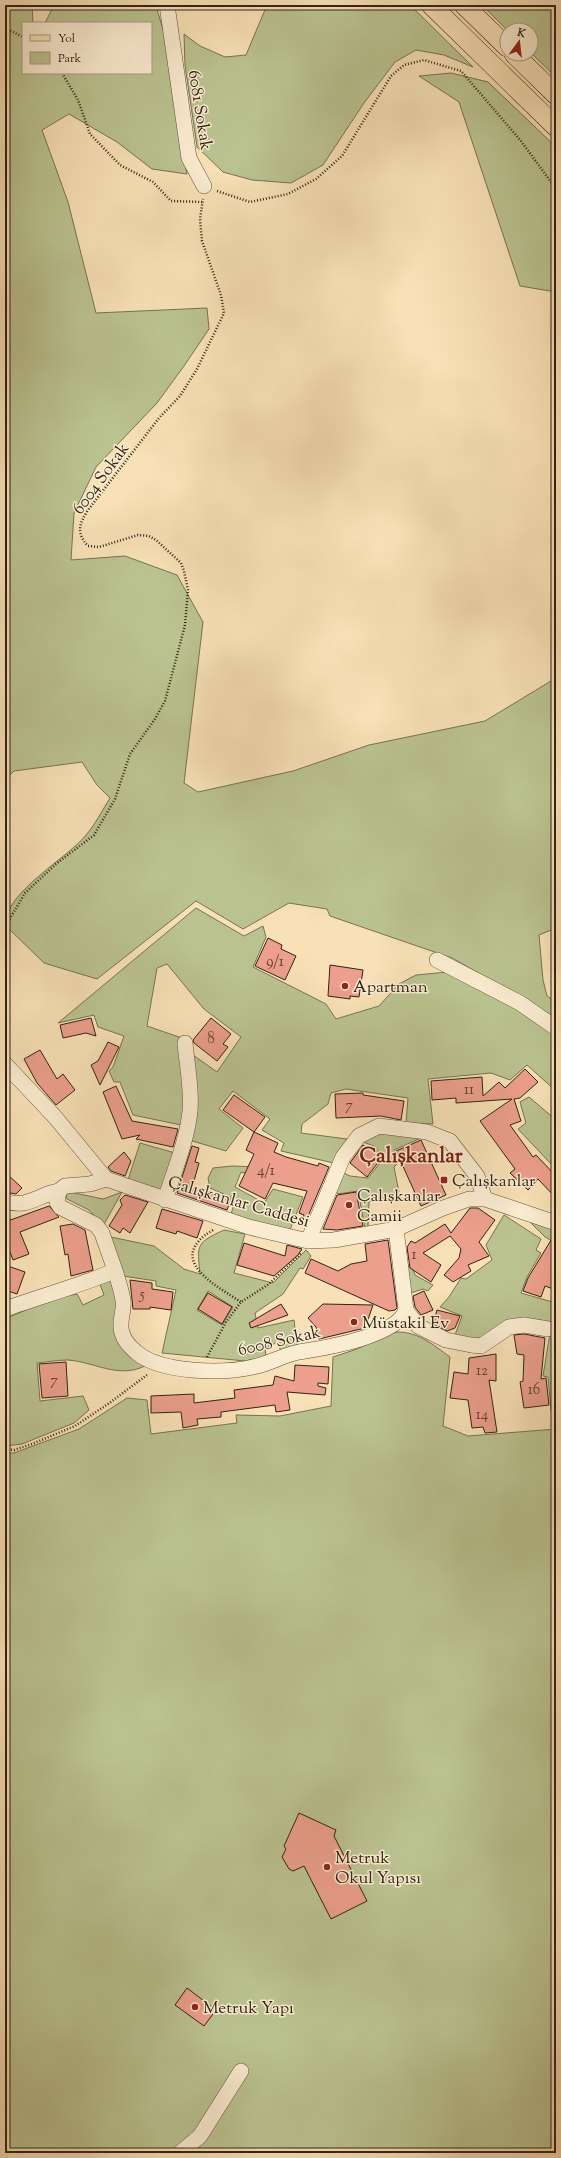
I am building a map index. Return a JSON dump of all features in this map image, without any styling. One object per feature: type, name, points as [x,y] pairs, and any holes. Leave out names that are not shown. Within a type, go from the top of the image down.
[{"type":"main road","points":[[431,5],[556,127]]},
{"type":"main road","points":[[464,5],[499,39]]},
{"type":"main road","points":[[522,62],[556,95]]},
{"type":"street","name":"6081 Sokak","points":[[167,5],[189,158],[204,186]]},
{"type":"street","points":[[437,960],[520,1003],[556,1028]]},
{"type":"street","points":[[165,1200],[186,1132],[190,1112],[185,1043]]},
{"type":"street","points":[[5,1064],[55,1117],[106,1179],[90,1184],[65,1186],[59,1191],[48,1193],[33,1201],[12,1203],[5,1201]]},
{"type":"street","points":[[308,1240],[343,1157],[359,1136],[379,1126],[427,1132],[450,1141],[476,1176],[485,1199]]},
{"type":"street","name":"Çalışkanlar Caddesi","points":[[106,1179],[229,1221],[308,1240],[334,1240],[396,1229],[443,1208],[469,1199],[485,1199],[556,1223]]},
{"type":"street","name":"6008 Sokak","points":[[59,1191],[57,1202],[60,1207],[100,1228],[123,1301],[121,1328],[124,1337],[129,1345],[142,1357],[168,1367],[199,1370],[253,1368],[298,1352],[350,1343],[393,1324],[401,1318],[406,1310]]},
{"type":"street","points":[[396,1229],[406,1310],[418,1326],[434,1335],[460,1344],[481,1346],[509,1327],[524,1326],[548,1329]]},
{"type":"street","points":[[5,1309],[50,1292],[86,1283],[114,1271]]},
{"type":"street","points":[[180,2153],[200,2136],[240,2071]]},
{"type":"path","points":[[5,28],[22,36]]},
{"type":"path","points":[[204,186],[250,202],[288,194],[316,179],[342,156],[391,76],[404,64],[424,60],[461,71],[521,140],[556,189]]},
{"type":"path","points":[[63,74],[78,100],[90,134],[120,165],[153,182],[171,201],[202,202]]},
{"type":"path","name":"6004 Sokak","points":[[5,927],[25,893],[56,864],[94,835],[115,799],[130,754],[165,701],[177,658],[185,625],[188,590],[181,563],[156,540],[149,536],[138,535],[99,547],[88,546],[81,539],[80,530],[81,520],[88,510],[159,418],[180,396],[197,369],[224,313],[221,295],[202,241],[200,219],[204,186]]},
{"type":"path","points":[[229,1221],[206,1234],[195,1246],[195,1269],[208,1281],[241,1302]]},
{"type":"path","points":[[199,1370],[226,1322],[241,1302],[269,1284],[299,1256],[308,1240]]},
{"type":"path","points":[[5,1449],[14,1450],[75,1426],[151,1372],[168,1367]]},
{"type":"green space","points":[[5,5],[32,5],[33,22],[22,22],[22,74],[152,74],[152,22],[46,22],[52,9],[78,5],[156,6],[165,36],[173,97],[187,174],[152,169],[117,142],[69,114],[42,130],[68,202],[96,313],[207,308],[209,329],[157,403],[96,467],[74,513],[71,560],[125,556],[177,575],[203,622],[184,783],[198,792],[293,771],[369,745],[485,721],[556,678],[556,928],[539,935],[543,980],[547,996],[556,1002],[556,1021],[523,998],[452,958],[330,916],[327,909],[289,903],[243,929],[196,901],[97,979],[44,963],[5,925],[8,913],[15,900],[26,888],[87,834],[110,798],[97,785],[82,762],[14,771],[5,780]]},
{"type":"green space","points":[[267,5],[410,5],[473,67],[444,55],[416,50],[395,62],[364,103],[323,165],[291,183],[252,180],[223,172],[197,147],[185,65],[184,34],[200,46],[225,57],[246,55]]},
{"type":"green space","points":[[482,5],[556,5],[556,77],[539,61],[539,22],[499,22]]},
{"type":"green space","points":[[451,73],[488,82],[556,147],[556,292],[520,286],[459,102],[419,76]]},
{"type":"green space","points":[[196,908],[244,936],[263,926],[266,937],[253,967],[326,1004],[336,1019],[379,1006],[399,984],[416,975],[448,972],[461,976],[556,1033],[556,1091],[527,1065],[510,1080],[491,1073],[428,1079],[433,1124],[406,1123],[408,1098],[346,1089],[331,1093],[328,1104],[302,1124],[301,1133],[347,1139],[334,1163],[281,1151],[284,1143],[262,1130],[270,1119],[233,1091],[219,1109],[243,1128],[226,1151],[189,1140],[193,1055],[217,1072],[241,1037],[204,1009],[167,964],[157,968],[147,1026],[182,1038],[186,1097],[181,1125],[133,1115],[120,1082],[114,1082],[109,1071],[113,1067],[124,1036],[98,1027],[94,1015],[58,1023]]},
{"type":"green space","points":[[529,1097],[556,1120],[556,1164],[553,1166],[518,1129],[526,1123],[520,1102]]},
{"type":"green space","points":[[377,1133],[421,1138],[394,1150],[397,1164],[394,1167],[399,1192],[369,1202],[368,1227],[365,1228],[358,1191],[338,1194],[334,1189],[344,1173],[350,1176],[368,1178],[384,1158],[374,1146],[363,1142]]},
{"type":"green space","points":[[140,1143],[175,1153],[163,1192],[128,1180]]},
{"type":"green space","points":[[232,1166],[261,1167],[257,1176],[241,1172],[235,1187],[264,1203],[273,1189],[303,1197],[290,1230],[231,1215],[235,1199],[210,1188],[208,1178],[213,1168]]},
{"type":"green space","points":[[70,1192],[103,1199],[122,1192],[103,1226],[89,1210],[67,1199],[65,1193]]},
{"type":"green space","points":[[504,1215],[541,1239],[536,1250],[541,1253],[527,1277],[521,1293],[556,1303],[556,1411],[551,1411],[548,1377],[543,1376],[551,1327],[472,1340],[454,1338],[462,1316],[440,1307],[449,1297],[461,1278],[466,1279],[492,1260],[486,1245]]},
{"type":"green space","points":[[529,1221],[556,1229],[556,1243],[545,1237]]},
{"type":"green space","points":[[224,1230],[245,1234],[234,1273],[273,1283],[306,1250],[311,1256],[303,1269],[300,1268],[283,1294],[255,1313],[258,1328],[294,1320],[297,1345],[281,1352],[278,1342],[265,1348],[266,1357],[245,1361],[162,1353],[176,1290],[156,1286],[156,1281],[123,1276],[111,1237],[154,1246],[184,1269],[200,1274],[200,1246],[208,1238]],"holes":[[[208,1291],[233,1307],[222,1325],[197,1310]]]},
{"type":"green space","points":[[403,1262],[412,1267],[415,1275],[433,1285],[428,1291],[423,1289],[408,1294]]},
{"type":"green space","points":[[109,1279],[119,1296],[118,1310],[145,1366],[135,1370],[125,1371],[106,1369],[78,1361],[68,1360],[37,1363],[40,1401],[83,1396],[89,1410],[74,1423],[22,1444],[5,1446],[5,1319],[49,1300],[77,1294],[83,1305],[104,1295],[100,1284]]},
{"type":"green space","points":[[394,1332],[403,1332],[418,1336],[431,1343],[450,1357],[443,1426],[468,1436],[556,1429],[556,2153],[5,2153],[5,1453],[14,1453],[79,1429],[127,1398],[147,1400],[151,1434],[237,1423],[236,1415],[280,1416],[331,1406],[333,1357],[357,1349]]},
{"type":"building","points":[[268,938],[282,945],[281,949],[296,956],[285,980],[255,966]]},
{"type":"building","name":"Apartman","points":[[330,965],[363,970],[359,997],[350,996],[350,999],[328,996]]},
{"type":"building","points":[[91,1018],[96,1036],[86,1033],[63,1038],[60,1025]]},
{"type":"building","points":[[211,1018],[231,1034],[223,1044],[228,1047],[217,1061],[194,1043],[193,1040]]},
{"type":"building","points":[[108,1042],[119,1047],[100,1085],[91,1065],[98,1061]]},
{"type":"building","points":[[40,1050],[57,1079],[63,1074],[75,1090],[56,1105],[37,1083],[24,1059]]},
{"type":"building","points":[[525,1069],[538,1082],[520,1098],[514,1099],[521,1121],[510,1125],[533,1157],[536,1155],[556,1176],[556,1198],[538,1179],[528,1190],[510,1173],[515,1169],[480,1121],[512,1099],[456,1103],[456,1098],[432,1100],[431,1081],[482,1077],[483,1096],[499,1082],[505,1088]]},
{"type":"building","points":[[116,1086],[132,1121],[178,1129],[173,1147],[136,1139],[140,1135],[122,1139],[103,1092]]},
{"type":"building","points":[[363,1093],[363,1095],[404,1101],[401,1120],[381,1116],[336,1118],[335,1094]]},
{"type":"building","points":[[234,1095],[265,1117],[254,1132],[223,1110]]},
{"type":"building","points":[[254,1132],[278,1143],[274,1152],[318,1166],[319,1163],[329,1167],[306,1221],[302,1220],[304,1215],[299,1213],[307,1191],[273,1183],[265,1199],[239,1186],[254,1154],[246,1150]]},
{"type":"building","points":[[421,1140],[446,1195],[421,1206],[396,1151]]},
{"type":"building","points":[[363,1145],[369,1149],[370,1147],[383,1156],[367,1177],[350,1163]]},
{"type":"building","points":[[192,1146],[199,1148],[195,1162],[199,1163],[192,1188],[231,1199],[227,1210],[177,1193]]},
{"type":"building","points":[[124,1152],[131,1161],[125,1176],[111,1171],[108,1167]]},
{"type":"building","points":[[5,1172],[22,1188],[16,1194],[5,1192]]},
{"type":"building","name":"Çalışkanlar Camii","points":[[356,1192],[363,1226],[337,1230],[323,1229],[337,1195]]},
{"type":"building","points":[[125,1195],[148,1202],[130,1233],[123,1228],[120,1233],[109,1226],[122,1205],[120,1200]]},
{"type":"building","points":[[49,1206],[59,1217],[20,1232],[29,1254],[13,1260],[5,1239],[5,1222]]},
{"type":"building","points":[[470,1208],[478,1208],[495,1220],[479,1242],[489,1256],[468,1265],[471,1271],[453,1282],[444,1275],[459,1258],[461,1249],[450,1236],[423,1253],[441,1265],[431,1282],[410,1268],[407,1247],[411,1241],[415,1243],[445,1224],[451,1233]]},
{"type":"building","points":[[162,1209],[203,1221],[197,1238],[177,1231],[176,1234],[156,1228]]},
{"type":"building","points":[[73,1224],[85,1230],[93,1270],[71,1276],[68,1254],[65,1255],[60,1226]]},
{"type":"building","points":[[556,1232],[556,1290],[545,1286],[541,1297],[523,1291],[528,1278]]},
{"type":"building","points":[[388,1240],[397,1308],[395,1310],[389,1311],[305,1273],[311,1259],[338,1271],[351,1264],[367,1261],[365,1244]]},
{"type":"building","points":[[244,1243],[285,1256],[287,1245],[302,1249],[298,1255],[274,1276],[237,1265]]},
{"type":"building","points":[[5,1265],[25,1272],[17,1294],[5,1290]]},
{"type":"building","points":[[130,1280],[152,1283],[152,1289],[173,1292],[171,1310],[150,1307],[150,1309],[133,1309]]},
{"type":"building","name":"Müstakil Ev","points":[[424,1291],[433,1310],[421,1315],[415,1307],[413,1296]]},
{"type":"building","points":[[208,1293],[232,1307],[222,1324],[198,1309]]},
{"type":"building","points":[[281,1304],[288,1315],[251,1328],[249,1323]]},
{"type":"building","points":[[323,1304],[373,1305],[365,1328],[319,1339],[316,1327],[308,1318]]},
{"type":"building","name":"Müstakil Ev","points":[[437,1310],[460,1316],[455,1328],[447,1331],[433,1324]]},
{"type":"building","points":[[524,1334],[545,1338],[541,1379],[546,1378],[549,1405],[524,1408],[520,1382],[523,1381],[524,1355],[517,1354],[514,1335]]},
{"type":"building","points":[[496,1354],[496,1381],[489,1380],[497,1432],[485,1433],[483,1427],[472,1428],[468,1400],[450,1398],[454,1372],[468,1374],[469,1358]]},
{"type":"building","points":[[66,1362],[68,1396],[42,1398],[39,1364]]},
{"type":"building","points":[[295,1365],[329,1367],[328,1384],[318,1383],[318,1386],[326,1388],[325,1395],[287,1392],[290,1410],[276,1412],[275,1405],[221,1412],[221,1417],[197,1419],[198,1425],[183,1428],[181,1412],[151,1413],[151,1396],[194,1394],[194,1403],[235,1398],[234,1390],[273,1385],[275,1376],[294,1381]]},
{"type":"building","name":"Metruk Okul Yapısı","points":[[299,1813],[336,1830],[334,1836],[367,1901],[331,1919],[304,1866],[293,1871],[289,1869],[282,1857],[286,1849],[284,1846]]},
{"type":"building","name":"Metruk Yapı","points":[[187,1988],[216,2010],[204,2026],[175,2005]]},
{"type":"place","name":"Apartman","points":[[345,986]]},
{"type":"place","name":"Çalışkanlar","points":[[444,1180]]},
{"type":"place","name":"Çalışkanlar Camii","points":[[349,1205]]},
{"type":"place","name":"Müstakil Ev","points":[[354,1322]]},
{"type":"place","name":"Metruk Okul Yapısı","points":[[327,1867]]},
{"type":"place","name":"Metruk Yapı","points":[[195,2007]]},
{"type":"district","name":"Çalışkanlar","points":[[411,1155]]}]
